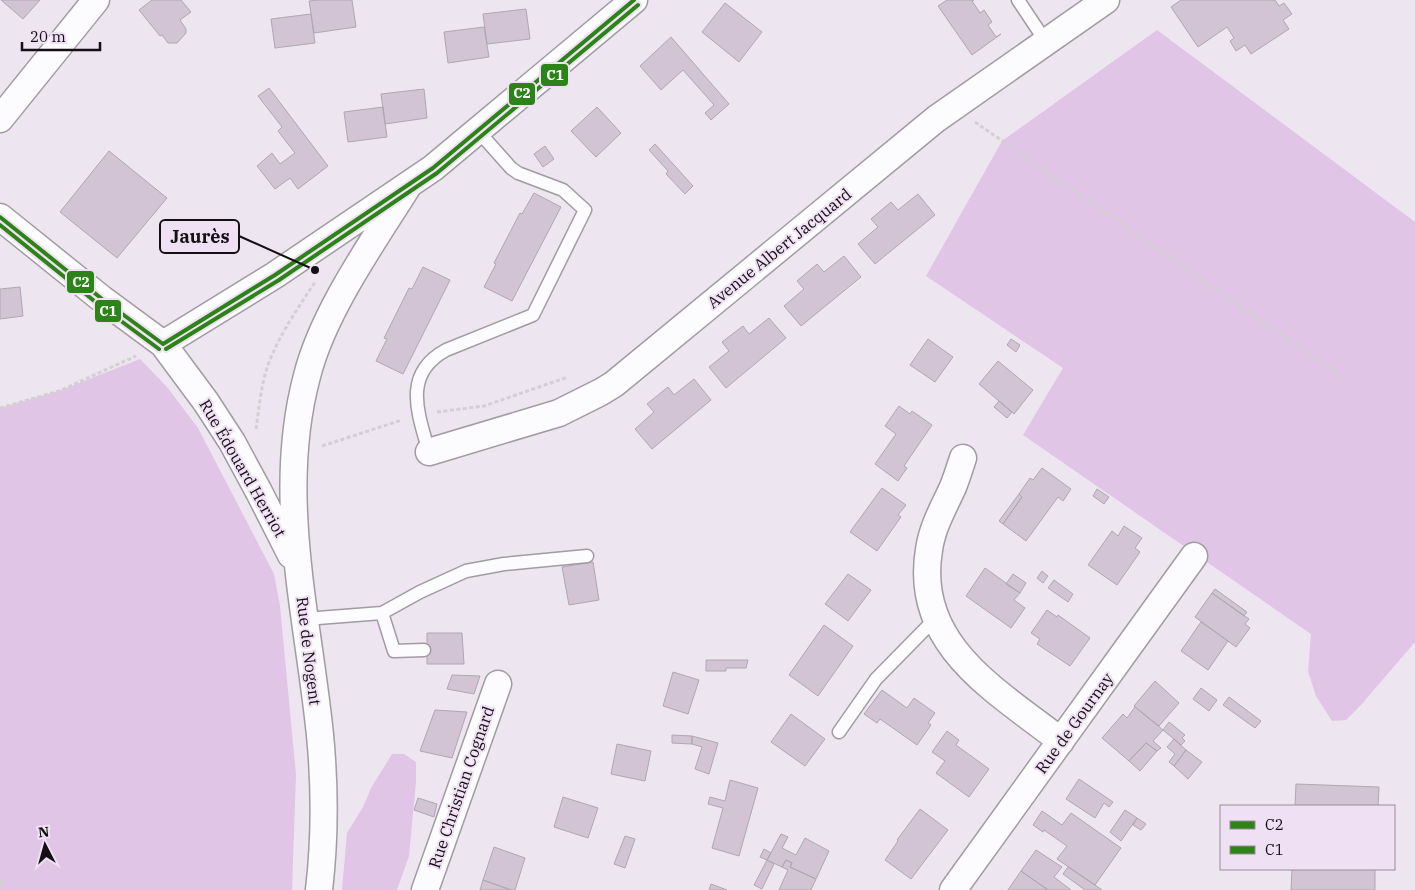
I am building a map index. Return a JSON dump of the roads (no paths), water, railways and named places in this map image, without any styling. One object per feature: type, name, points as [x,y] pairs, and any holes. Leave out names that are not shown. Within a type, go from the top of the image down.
[{"type":"street","points":[[0,119],[96,0]]},
{"type":"street","points":[[164,344],[275,275],[433,168],[634,0]]},
{"type":"street","name":"Avenue Albert Jacquard","points":[[430,452],[559,412],[614,384],[936,119],[1106,0]]},
{"type":"street","name":"Rue de Nogent","points":[[319,890],[324,834],[324,793],[320,736],[298,569],[294,515],[294,447],[307,374],[333,312],[408,186]]},
{"type":"street","name":"Rue Édouard Herriot","points":[[0,217],[102,299],[164,344],[206,402],[241,458],[298,569]]},
{"type":"street","points":[[963,458],[954,484],[939,516],[929,549],[926,569],[927,585],[935,619],[954,652],[968,667],[1061,741]]},
{"type":"street","name":"Rue de Gournay","points":[[953,890],[1194,556]]},
{"type":"street","name":"Rue Christian Cognard","points":[[425,890],[498,684]]},
{"type":"lane","points":[[1018,0],[1046,42]]},
{"type":"lane","points":[[430,452],[419,414],[416,389],[427,365],[435,356],[446,350],[533,315],[585,210],[563,190],[511,168],[478,131]]},
{"type":"lane","points":[[305,619],[382,612],[466,571],[504,564],[587,556]]},
{"type":"lane","points":[[382,612],[394,652],[424,650]]},
{"type":"lane","points":[[839,732],[876,679],[935,619]]},
{"type":"place","name":"Jaurès","points":[[315,270]]}]
